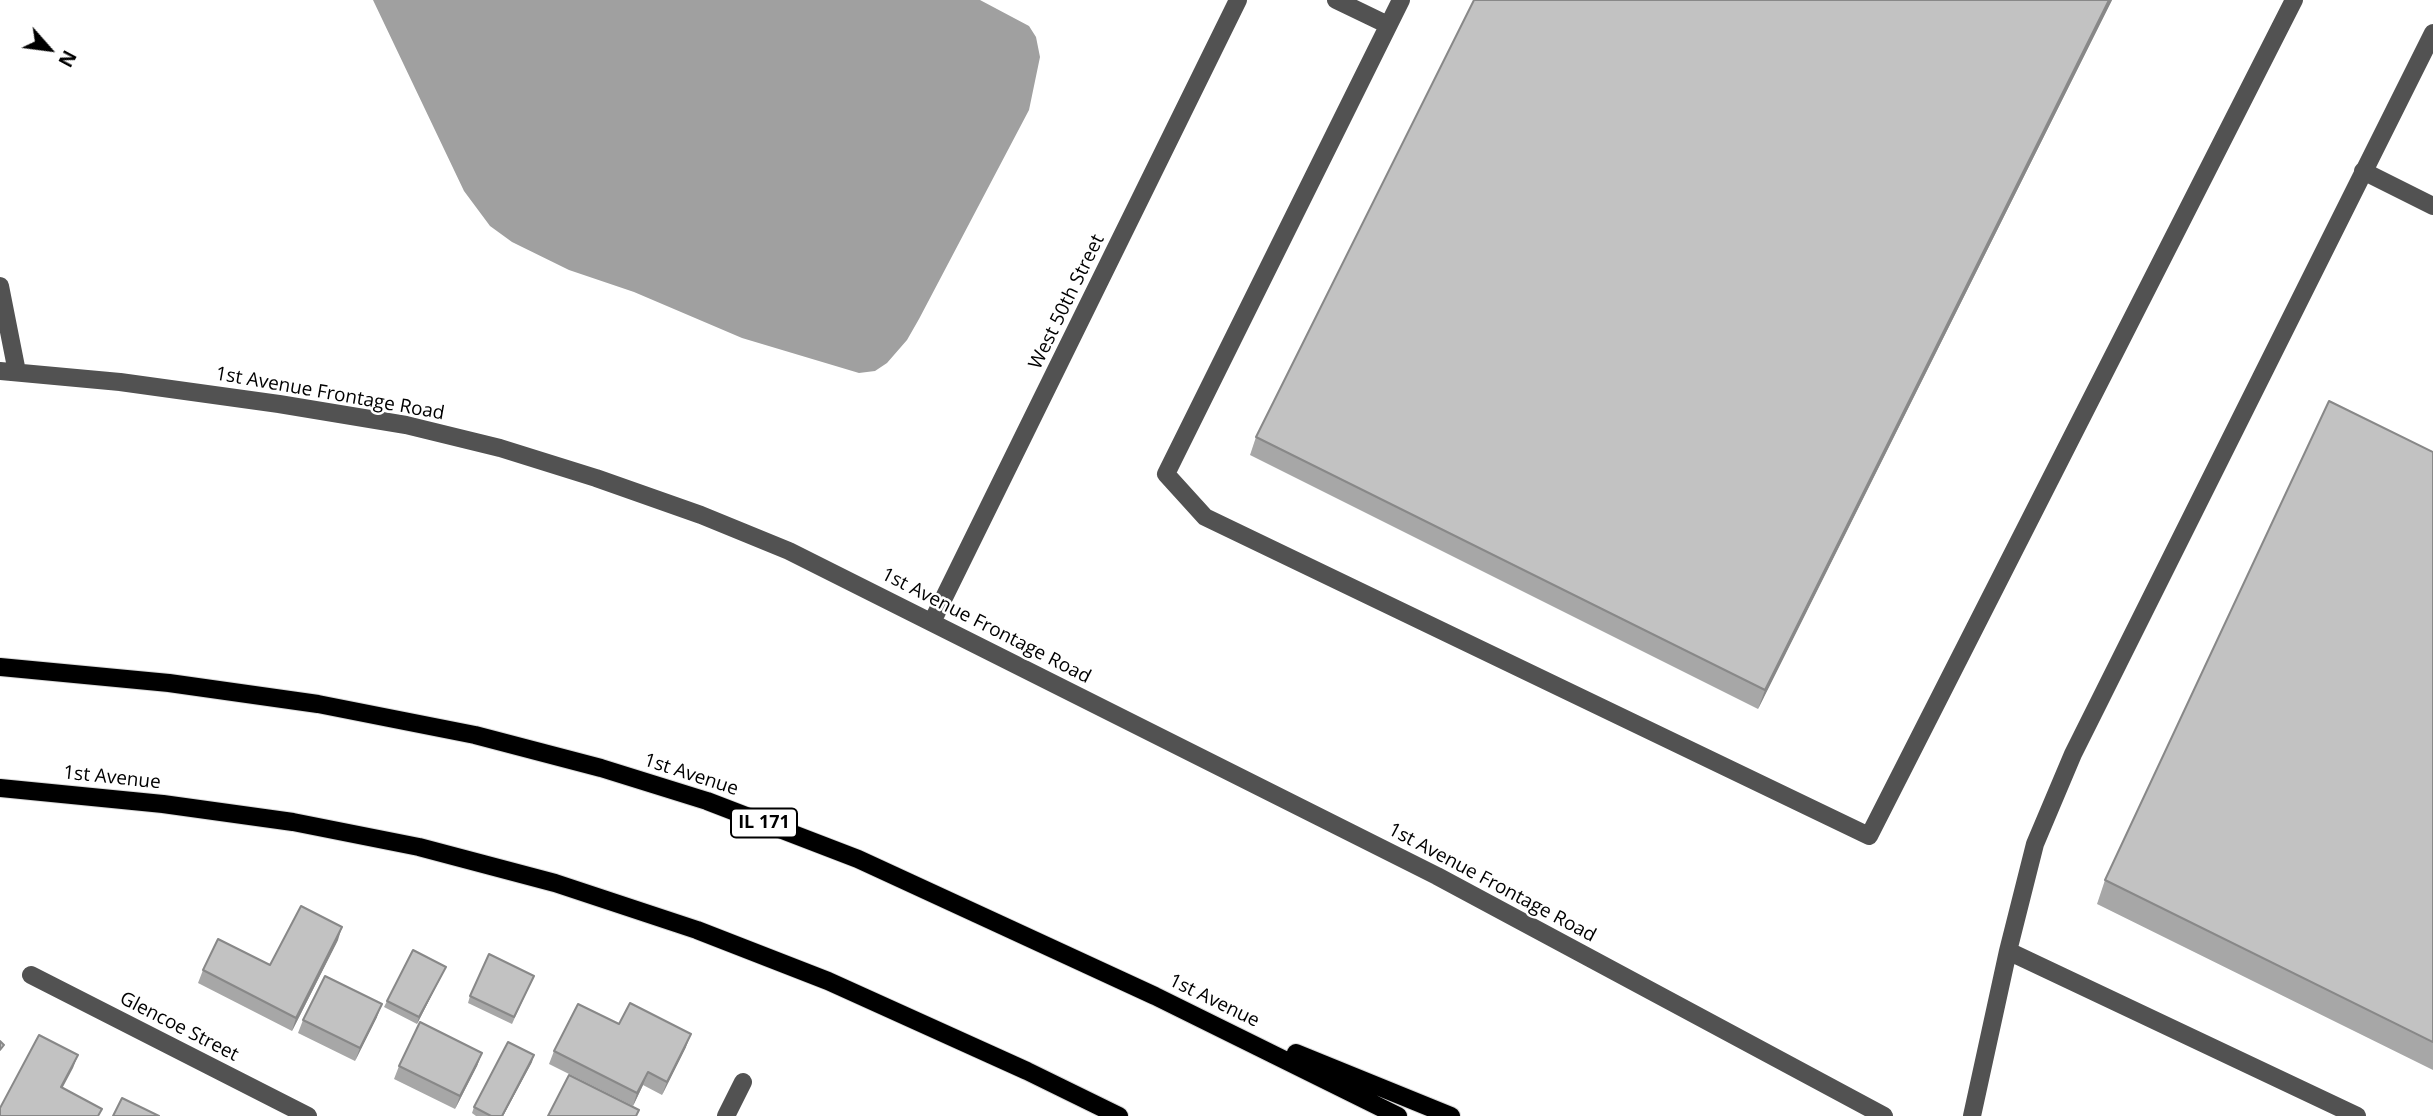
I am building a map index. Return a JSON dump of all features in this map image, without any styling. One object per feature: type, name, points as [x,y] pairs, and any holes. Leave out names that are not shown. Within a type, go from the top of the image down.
[{"type":"main road","name":"1st Avenue","points":[[0,667],[169,682],[318,704],[475,735],[601,768],[708,801],[858,859],[1155,996],[1398,1116]]},
{"type":"main road","name":"1st Avenue","points":[[6,788],[163,804],[293,822],[419,847],[555,883],[697,930],[828,981],[1027,1071],[1119,1116]]},
{"type":"main road","points":[[1155,996],[1451,1116]]},
{"type":"street","name":"West 50th Street","points":[[932,622],[1238,0]]},
{"type":"street","points":[[1336,0],[1388,25]]},
{"type":"street","points":[[1401,0],[1166,474],[1205,517],[1869,836],[2294,0]]},
{"type":"street","points":[[1972,1116],[2008,951],[2035,844],[2073,754],[2433,33]]},
{"type":"street","points":[[2363,172],[2433,206]]},
{"type":"street","points":[[0,286],[8,371]]},
{"type":"street","name":"1st Avenue Frontage Road","points":[[8,371],[120,382],[406,425],[500,448],[701,515],[789,551],[1437,876],[1884,1116]]},
{"type":"street","points":[[2008,951],[2357,1116]]},
{"type":"street","name":"Glencoe Street","points":[[31,975],[308,1116]]},
{"type":"street","points":[[730,1115],[743,1082]]},
{"type":"shaded area","points":[[373,0],[980,0],[1029,26],[1036,37],[1040,57],[1029,110],[907,340],[887,363],[875,371],[859,373],[742,338],[634,292],[569,270],[512,242],[490,226],[464,191]]},
{"type":"building","points":[[1474,0],[2109,0],[1765,690],[1256,437]]},
{"type":"building","points":[[2329,401],[2433,452],[2433,1042],[2105,880]]},
{"type":"building","points":[[301,906],[342,927],[296,1018],[203,970],[218,939],[270,965]]},
{"type":"building","points":[[413,950],[446,967],[419,1017],[387,1001]]},
{"type":"building","points":[[489,954],[534,976],[514,1017],[470,996]]},
{"type":"building","points":[[325,976],[382,1004],[360,1048],[303,1020]]},
{"type":"building","points":[[630,1003],[691,1034],[667,1082],[648,1072],[637,1093],[554,1051],[578,1004],[619,1024]]},
{"type":"building","points":[[420,1022],[482,1053],[460,1096],[399,1066]]},
{"type":"building","points":[[39,1035],[78,1055],[61,1087],[102,1109],[98,1116],[0,1116],[0,1108]]},
{"type":"building","points":[[508,1042],[534,1055],[502,1116],[491,1116],[474,1107]]},
{"type":"building","points":[[569,1075],[639,1110],[636,1116],[548,1116]]},
{"type":"building","points":[[122,1098],[159,1116],[113,1116]]}]
